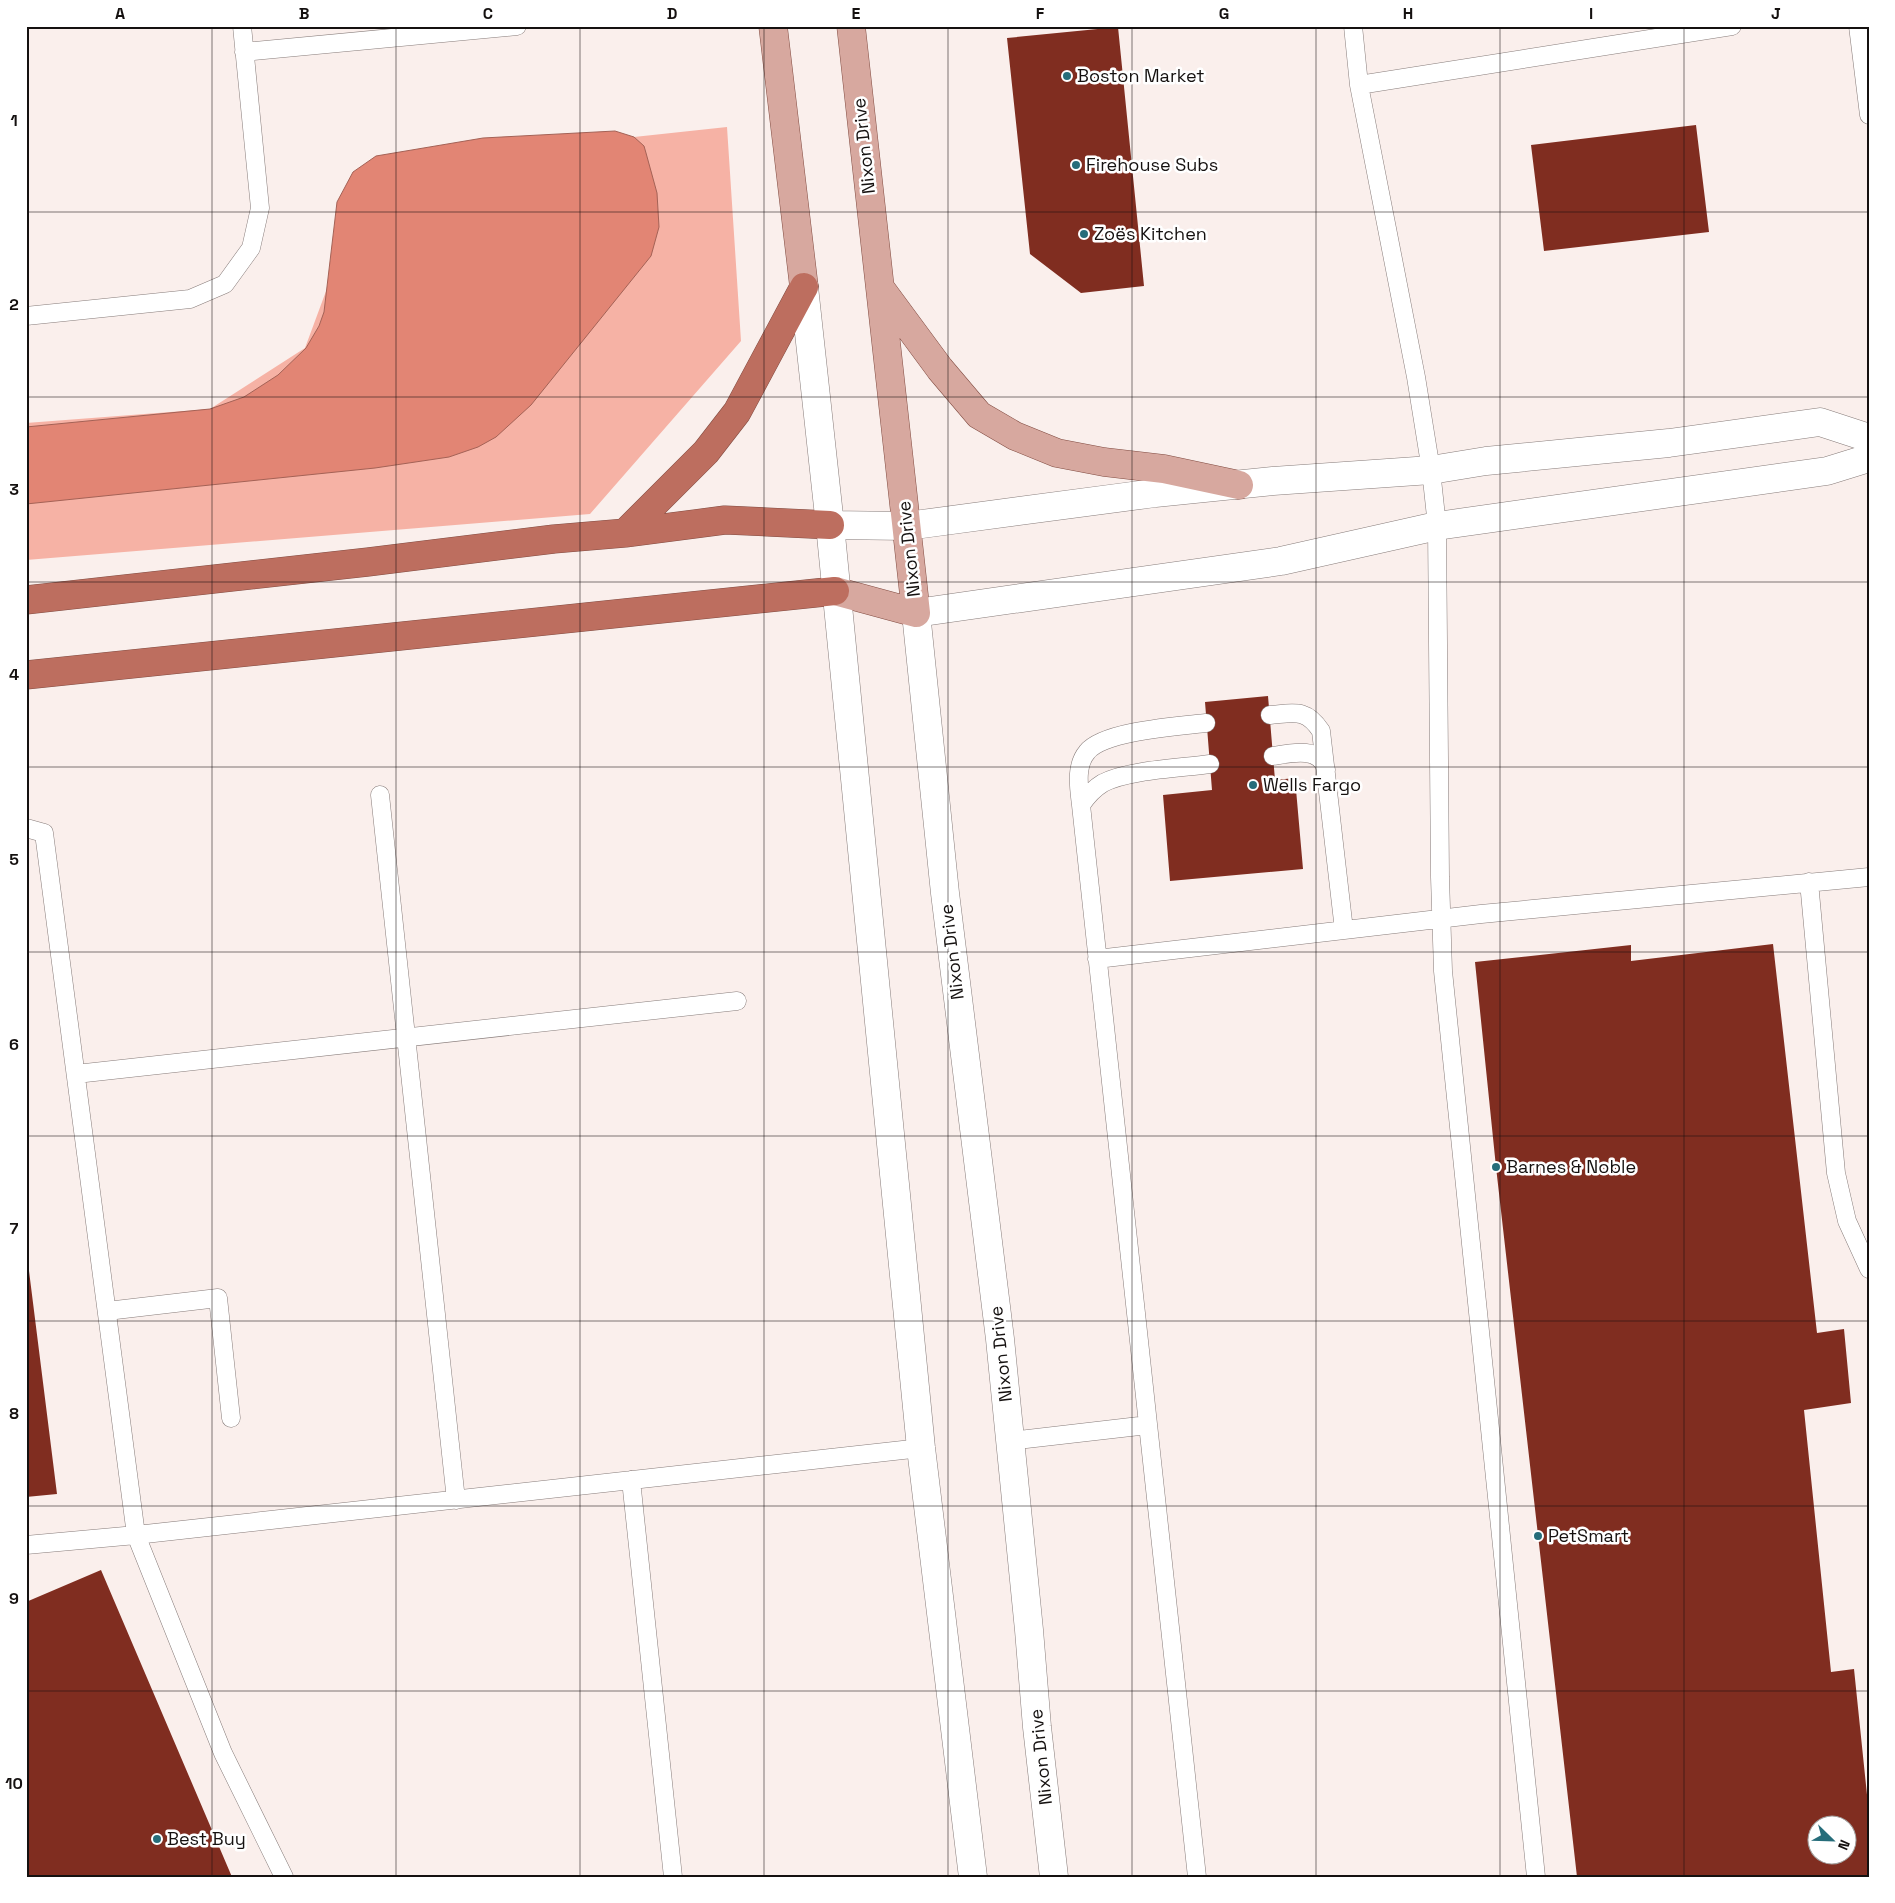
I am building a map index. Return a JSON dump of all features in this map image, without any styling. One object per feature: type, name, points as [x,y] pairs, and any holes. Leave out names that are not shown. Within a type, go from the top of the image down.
[{"type":"highway","points":[[626,533],[706,452],[737,412],[804,287]]},
{"type":"highway","points":[[26,600],[368,562],[554,539],[626,533],[725,520],[830,524]]},
{"type":"highway","points":[[26,675],[835,591]]},
{"type":"main road","points":[[773,26],[804,287]]},
{"type":"main road","name":"Nixon Drive","points":[[851,26],[916,613]]},
{"type":"main road","points":[[879,287],[940,370],[979,415],[1014,436],[1056,453],[1104,462],[1164,469],[1239,485]]},
{"type":"main road","points":[[835,591],[916,613]]},
{"type":"street","points":[[804,287],[830,524],[835,591],[922,1448],[973,1877]]},
{"type":"street","points":[[830,524],[907,526],[1147,494],[1273,481],[1431,470],[1486,461],[1669,443],[1820,422],[1869,438]]},
{"type":"street","points":[[916,613],[1281,561],[1437,526],[1827,471],[1869,458]]},
{"type":"street","name":"Nixon Drive","points":[[916,613],[945,893],[1000,1340],[1037,1727],[1054,1877]]},
{"type":"lane","points":[[26,316],[190,299],[225,284],[250,248],[260,208],[242,26]]},
{"type":"lane","points":[[244,52],[517,26]]},
{"type":"lane","points":[[1353,26],[1359,85],[1416,377],[1431,470],[1437,526],[1442,919],[1445,990],[1536,1877]]},
{"type":"lane","points":[[1359,85],[1732,26]]},
{"type":"lane","points":[[1858,26],[1869,115]]},
{"type":"lane","points":[[1270,715],[1296,712],[1304,714],[1316,723],[1321,731],[1344,930]]},
{"type":"lane","points":[[1197,1877],[1079,784],[1080,768],[1087,752],[1101,742],[1124,734],[1206,723]]},
{"type":"lane","points":[[1273,756],[1306,752],[1320,758],[1325,765],[1328,780]]},
{"type":"lane","points":[[1082,811],[1089,793],[1104,783],[1121,777],[1210,764]]},
{"type":"lane","points":[[380,796],[456,1500]]},
{"type":"lane","points":[[26,828],[44,833],[136,1535],[224,1752],[284,1877]]},
{"type":"lane","points":[[1097,959],[1442,919],[1869,877]]},
{"type":"lane","points":[[1809,882],[1836,1173],[1847,1221],[1869,1269]]},
{"type":"lane","points":[[76,1074],[737,1001]]},
{"type":"lane","points":[[107,1311],[218,1298],[231,1418]]},
{"type":"lane","points":[[1010,1441],[1148,1425]]},
{"type":"lane","points":[[26,1545],[136,1535],[922,1448]]},
{"type":"lane","points":[[631,1480],[673,1877]]},
{"type":"shaded area","points":[[727,127],[741,341],[590,514],[26,560],[26,423],[210,409],[305,348],[376,156],[634,137]]},
{"type":"shaded area","points":[[615,131],[634,137],[644,146],[657,193],[659,227],[651,256],[531,405],[496,437],[478,447],[449,457],[375,468],[26,504],[26,427],[210,409],[244,397],[278,375],[306,348],[319,326],[324,312],[337,202],[353,172],[376,156],[483,138]]},
{"type":"building","points":[[1118,27],[1144,286],[1081,293],[1030,254],[1007,38]]},
{"type":"building","points":[[1696,125],[1709,232],[1544,251],[1531,145]]},
{"type":"building","name":"Wells Fargo","points":[[1268,696],[1275,780],[1295,778],[1303,869],[1170,881],[1163,795],[1212,790],[1205,702]]},
{"type":"building","points":[[1773,944],[1817,1333],[1844,1329],[1851,1403],[1804,1410],[1831,1672],[1854,1669],[1869,1814],[1869,1877],[1577,1877],[1496,1167],[1475,962],[1631,945],[1631,961]]},
{"type":"building","points":[[26,1247],[57,1494],[26,1497]]},
{"type":"building","points":[[101,1570],[232,1877],[26,1877],[26,1602]]},
{"type":"place","name":"Boston Market","points":[[1067,76]]},
{"type":"place","name":"Firehouse Subs","points":[[1076,165]]},
{"type":"place","name":"Zoës Kitchen","points":[[1084,234]]},
{"type":"place","name":"Wells Fargo","points":[[1253,785]]},
{"type":"place","name":"Barnes & Noble","points":[[1496,1167]]},
{"type":"place","name":"PetSmart","points":[[1538,1536]]},
{"type":"place","name":"Best Buy","points":[[157,1839]]}]
